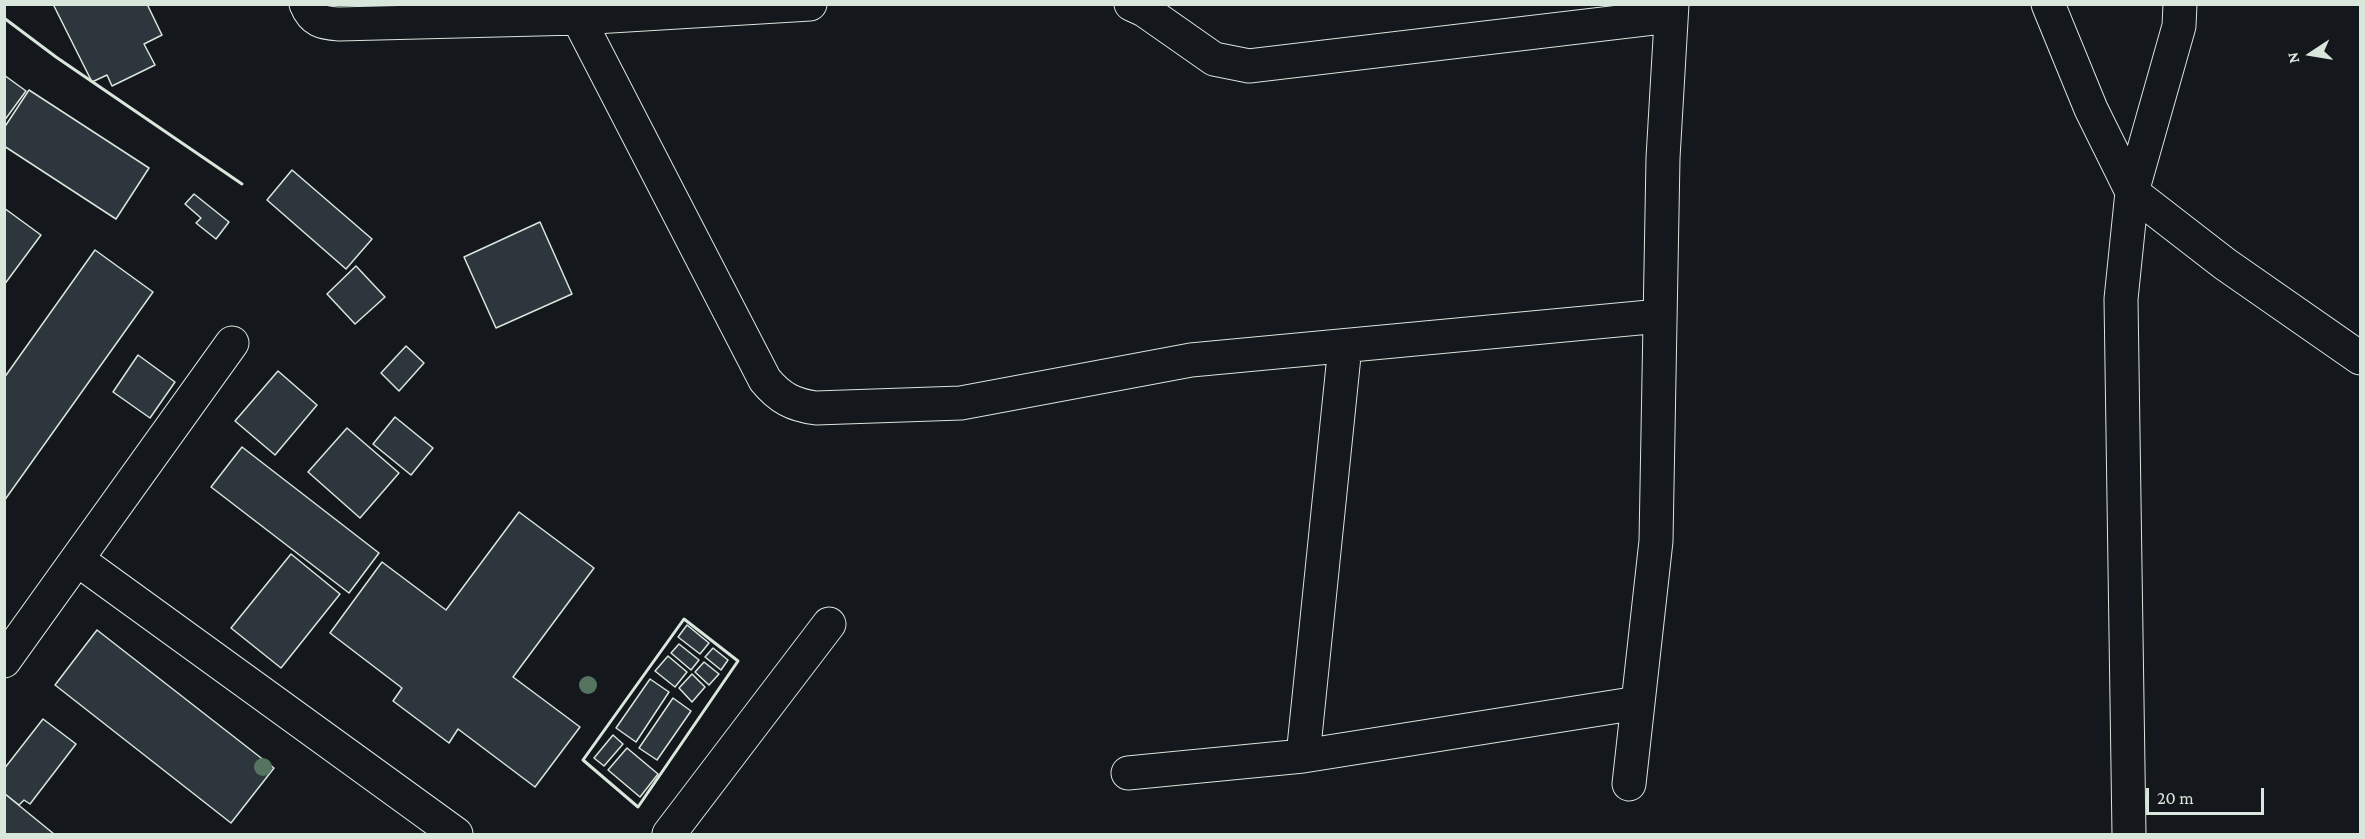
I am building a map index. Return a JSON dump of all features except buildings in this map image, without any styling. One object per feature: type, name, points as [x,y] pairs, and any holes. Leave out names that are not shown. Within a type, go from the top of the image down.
[{"type":"street","points":[[306,4],[311,15],[322,23],[339,24],[578,18],[810,4]]},
{"type":"street","points":[[1131,4],[1144,10],[1214,59],[1249,66],[1671,10],[1663,158],[1656,541],[1629,784]]},
{"type":"street","points":[[2048,4],[2091,109],[2132,192],[2225,264],[2361,358]]},
{"type":"street","points":[[2129,834],[2121,299],[2132,192],[2179,26],[2180,4]]},
{"type":"street","points":[[578,18],[765,380],[778,395],[798,406],[816,408],[961,403],[1191,360],[1660,316]]},
{"type":"street","points":[[4,661],[232,343]]},
{"type":"street","points":[[1303,756],[1345,346]]},
{"type":"street","points":[[78,560],[456,834]]},
{"type":"street","points":[[669,834],[829,624]]},
{"type":"street","points":[[1128,773],[1303,756],[1638,703]]},
{"type":"wall","points":[[4,18],[56,57],[242,184]]},
{"type":"wall","points":[[684,619],[738,661],[638,807],[583,760],[684,619]]}]
